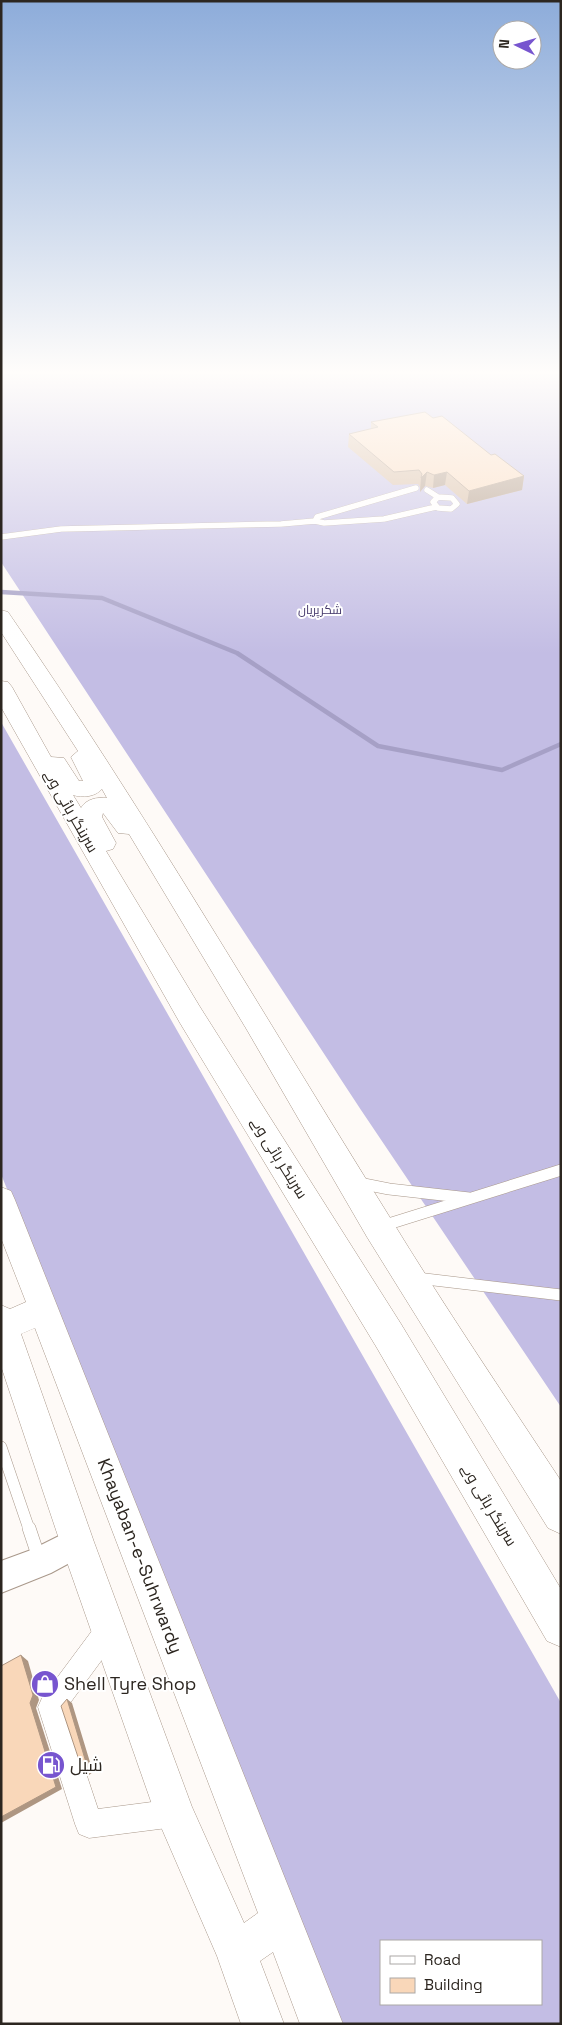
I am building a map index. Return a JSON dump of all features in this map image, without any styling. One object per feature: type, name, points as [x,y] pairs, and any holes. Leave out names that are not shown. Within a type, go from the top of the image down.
[{"type":"highway","points":[[1,670],[71,786],[80,790],[92,786],[95,783],[94,776],[13,646],[5,621]]},
{"type":"highway","points":[[5,621],[106,777],[257,1022],[378,1227],[561,1516]]},
{"type":"highway","name":"سرینگر ہائی وے","points":[[1,687],[60,793],[190,1015],[389,1336],[561,1627]]},
{"type":"highway","points":[[190,1015],[187,990],[178,967],[90,817],[90,812],[96,807],[105,805],[114,808],[224,989],[257,1022]]},
{"type":"main road","name":"Khayaban-e-Suhrwardy","points":[[1,1200],[322,2024]]},
{"type":"main road","points":[[44,1308],[2,1323],[175,1812],[236,1952],[263,2024]]},
{"type":"main road","points":[[236,1952],[282,1922]]},
{"type":"street","points":[[1,1577],[40,1562],[78,1542]]},
{"type":"street","points":[[109,1629],[52,1706],[89,1824],[175,1812]]},
{"type":"lane","points":[[315,520],[317,517],[416,488]]},
{"type":"lane","points":[[1,537],[61,529],[281,524],[315,520],[324,523],[366,520],[436,507],[450,508],[457,504],[452,498],[438,497],[427,490]]},
{"type":"lane","points":[[436,507],[432,502],[438,497]]},
{"type":"lane","points":[[378,1227],[561,1170]]},
{"type":"lane","points":[[351,1181],[389,1189],[472,1198]]},
{"type":"lane","points":[[411,1277],[561,1295]]},
{"type":"lane","points":[[1,1447],[40,1562]]},
{"type":"green space","name":"شکرپریاں","points":[[1,466],[561,466],[561,1407],[361,1110],[1,562]]},
{"type":"green space","points":[[1,722],[561,1703],[561,2024],[340,2024],[1,1174]]},
{"type":"building","points":[[386,466],[510,466],[524,476],[469,491],[447,472],[434,475],[427,472],[421,478],[422,474],[419,470],[394,472]]},
{"type":"building","points":[[21,1655],[33,1695],[30,1703],[56,1787],[1,1817],[1,1666]]},
{"type":"building","points":[[67,1699],[88,1769],[83,1772],[61,1706]]},
{"type":"waterway","points":[[1,592],[102,598],[237,653],[378,746],[502,770],[561,744]]},
{"type":"place","name":"Shell Tyre Shop","points":[[45,1684]]},
{"type":"place","name":"شیل","points":[[51,1765]]}]
